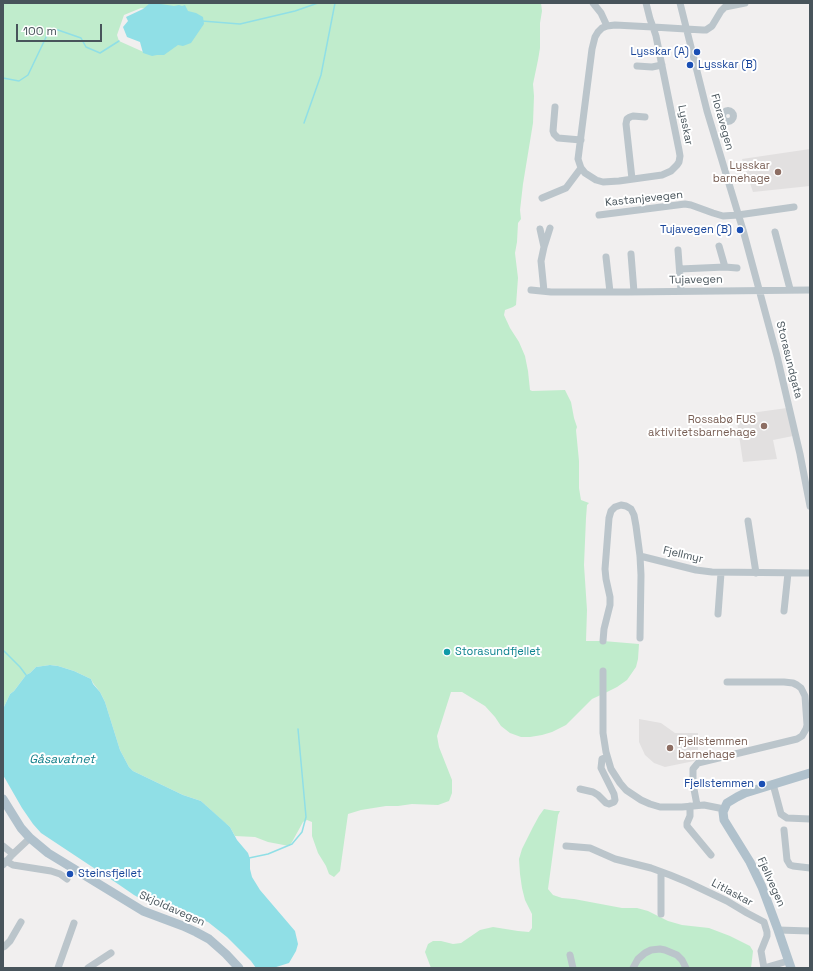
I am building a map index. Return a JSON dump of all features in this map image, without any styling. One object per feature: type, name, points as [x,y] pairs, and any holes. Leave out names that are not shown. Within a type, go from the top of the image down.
[{"type":"main road","points":[[724,809],[727,803],[754,789],[810,773]]},
{"type":"main road","name":"Skjoldavegen","points":[[3,799],[13,816],[30,838],[48,853],[143,911],[196,932],[209,939],[239,968]]},
{"type":"main road","name":"Fjellvegen","points":[[724,809],[724,820],[753,867],[764,892],[790,965]]},
{"type":"street","points":[[593,3],[601,13],[607,26]]},
{"type":"street","name":"Lysskar","points":[[581,168],[596,180],[610,182],[667,173],[679,162],[680,150],[656,36],[646,3]]},
{"type":"street","name":"Floravegen","points":[[680,3],[707,111],[759,290]]},
{"type":"street","points":[[718,3],[721,11]]},
{"type":"street","points":[[542,198],[566,188],[581,168],[578,159],[593,42],[598,32],[602,28],[614,25],[706,30],[712,26],[725,7],[745,3]]},
{"type":"street","points":[[636,66],[662,65]]},
{"type":"street","points":[[555,107],[554,134],[558,138],[580,140]]},
{"type":"street","points":[[632,179],[626,124],[627,119],[633,116],[645,117]]},
{"type":"street","name":"Kastanjevegen","points":[[599,215],[685,204],[723,216],[794,207]]},
{"type":"street","points":[[544,291],[541,261],[550,228]]},
{"type":"street","points":[[540,229],[544,247]]},
{"type":"street","points":[[775,232],[790,290]]},
{"type":"street","points":[[719,246],[725,267]]},
{"type":"street","points":[[678,250],[681,291]]},
{"type":"street","points":[[631,254],[634,292]]},
{"type":"street","points":[[606,257],[610,292]]},
{"type":"street","points":[[680,269],[725,267],[737,268]]},
{"type":"street","name":"Tujavegen","points":[[531,290],[634,292],[810,290]]},
{"type":"street","name":"Storasundgata","points":[[759,290],[788,399],[810,506]]},
{"type":"street","points":[[603,641],[604,629],[610,605],[606,578],[609,518],[611,511],[615,507],[621,505],[630,509],[634,515],[640,556],[640,638]]},
{"type":"street","points":[[748,521],[756,573]]},
{"type":"street","name":"Fjellmyr","points":[[640,556],[696,570],[721,573],[810,573]]},
{"type":"street","points":[[718,614],[721,573]]},
{"type":"street","points":[[784,611],[788,573]]},
{"type":"street","points":[[603,671],[603,733],[607,757],[611,769],[626,790],[641,800],[660,806],[682,807],[708,805],[724,809]]},
{"type":"street","points":[[711,855],[687,826],[694,806],[693,769],[698,763],[797,739],[802,736],[807,725],[805,696],[798,685],[784,682],[727,682]]},
{"type":"street","points":[[580,789],[593,792],[606,803],[611,804],[614,802],[614,794],[601,768],[602,759],[607,757]]},
{"type":"street","points":[[773,784],[781,814],[787,818],[810,819]]},
{"type":"street","points":[[784,830],[788,860],[790,864],[793,866],[810,868]]},
{"type":"street","points":[[30,838],[5,863],[51,871],[60,874],[67,879]]},
{"type":"street","points":[[3,846],[13,854]]},
{"type":"street","name":"Litlaskar","points":[[566,846],[590,848],[615,858],[651,868],[687,882],[727,901],[764,922],[767,930],[761,951],[764,968]]},
{"type":"street","points":[[661,872],[661,914]]},
{"type":"street","points":[[3,947],[10,941],[21,922]]},
{"type":"street","points":[[58,968],[74,923]]},
{"type":"street","points":[[778,930],[810,931]]},
{"type":"street","points":[[633,968],[645,952],[660,949],[677,955],[682,960],[686,968]]},
{"type":"street","points":[[88,968],[111,953]]},
{"type":"street","points":[[570,955],[573,968]]},
{"type":"street","points":[[764,968],[790,965]]},
{"type":"shaded area","name":"Lysskar barnehage","points":[[810,149],[810,186],[753,192],[742,159]]},
{"type":"shaded area","name":"Rossabø FUS aktivitetsbarnehage","points":[[787,408],[793,436],[773,440],[777,459],[743,462],[736,415]]},
{"type":"shaded area","name":"Fjellstemmen barnehage","points":[[639,719],[661,723],[675,733],[698,733],[698,757],[694,761],[665,767],[654,763],[645,755],[639,742]]},
{"type":"green space","points":[[3,3],[541,3],[540,48],[533,84],[533,123],[523,184],[520,210],[521,219],[518,223],[515,253],[518,278],[516,305],[505,310],[504,315],[525,356],[530,390],[565,390],[571,402],[577,427],[579,488],[581,500],[589,503],[587,505],[584,565],[587,610],[586,641],[639,644],[636,667],[627,680],[617,687],[592,699],[566,725],[552,732],[530,737],[521,737],[510,733],[501,726],[485,706],[462,692],[451,692],[437,736],[439,747],[452,780],[452,793],[449,801],[438,805],[412,804],[386,806],[361,810],[348,814],[340,871],[334,877],[329,874],[318,853],[312,836],[312,822],[307,820],[303,822],[289,846],[268,842],[255,837],[235,836],[230,827],[201,801],[183,795],[133,771],[129,767],[120,750],[105,702],[91,679],[74,671],[58,666],[50,665],[36,667],[26,675],[10,694],[3,709]],"holes":[[[141,8],[152,10],[148,54],[119,41],[117,35],[124,15]]]},
{"type":"green space","points":[[544,809],[560,811],[558,815],[548,889],[553,895],[562,898],[622,908],[637,908],[648,911],[668,921],[682,925],[709,928],[750,946],[753,951],[751,968],[431,968],[425,952],[428,944],[433,941],[453,944],[461,943],[480,930],[493,927],[529,932],[532,928],[532,914],[525,900],[522,888],[519,859],[522,849],[533,827]]},
{"type":"water","points":[[150,3],[160,3],[174,6],[185,5],[188,11],[203,17],[204,24],[191,43],[183,46],[178,45],[164,55],[152,56],[143,53],[140,42],[127,37],[123,27],[128,21],[126,17],[143,9]]},
{"type":"water","name":"Gåsavatnet","points":[[50,665],[74,671],[91,679],[105,702],[120,750],[129,767],[133,771],[183,795],[201,801],[230,827],[237,840],[248,853],[252,877],[260,890],[295,931],[298,944],[289,963],[273,968],[256,968],[227,937],[208,922],[193,916],[165,910],[148,903],[41,833],[33,824],[3,775],[3,709],[10,694],[26,675],[36,667]]},
{"type":"waterway","points":[[202,21],[240,24],[295,11],[318,3]]},
{"type":"waterway","points":[[304,123],[321,75],[335,3]]},
{"type":"waterway","points":[[3,78],[19,81],[28,75],[49,31],[58,30],[81,38],[86,47],[100,53],[119,41]]},
{"type":"waterway","points":[[3,650],[26,675]]},
{"type":"waterway","points":[[249,858],[268,854],[292,844],[302,832],[306,817],[298,729]]},
{"type":"place","name":"Lysskar (A)","points":[[697,52]]},
{"type":"place","name":"Lysskar (B)","points":[[690,65]]},
{"type":"place","name":"Lysskar barnehage","points":[[778,172]]},
{"type":"place","name":"Tujavegen (B)","points":[[740,230]]},
{"type":"place","name":"Rossabø FUS aktivitetsbarnehage","points":[[764,426]]},
{"type":"place","name":"Storasundfjellet","points":[[447,652]]},
{"type":"place","name":"Fjellstemmen barnehage","points":[[670,748]]},
{"type":"place","name":"Fjellstemmen","points":[[762,784]]},
{"type":"place","name":"Steinsfjellet","points":[[70,874]]}]
